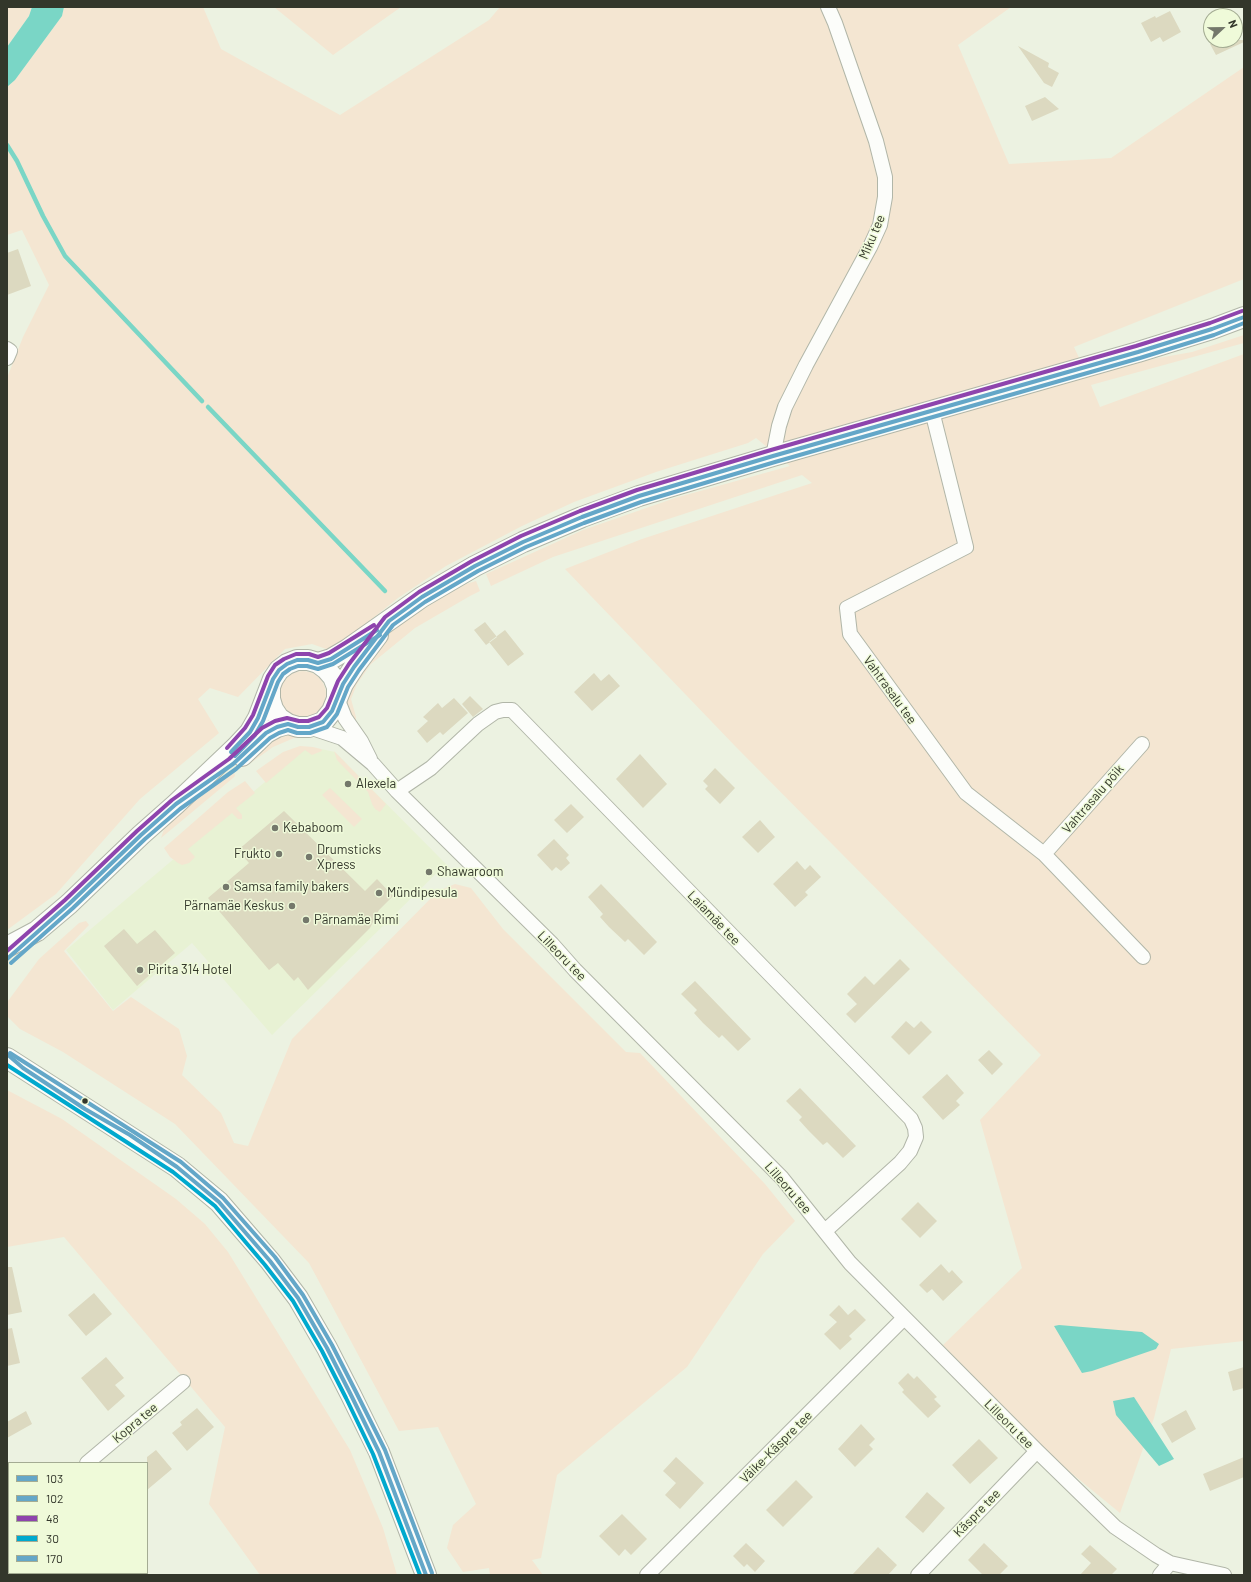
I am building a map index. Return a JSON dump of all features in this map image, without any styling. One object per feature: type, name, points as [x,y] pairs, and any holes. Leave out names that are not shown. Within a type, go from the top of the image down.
[{"type":"main road","points":[[318,663],[332,659],[439,586],[475,566],[523,542],[639,496],[773,456],[1138,352],[1212,329],[1244,317]]},
{"type":"main road","points":[[270,689],[270,699],[273,709],[279,718],[288,724],[298,727],[310,727],[323,722],[332,711],[343,684],[354,667],[389,621]]},
{"type":"main road","points":[[7,959],[176,804],[250,732],[258,718],[273,679],[279,670],[297,660],[308,660],[318,663],[333,677],[337,687],[337,698]]},
{"type":"main road","points":[[176,804],[233,764],[266,734],[277,727],[288,724]]},
{"type":"main road","points":[[7,947],[37,930]]},
{"type":"main road","points":[[7,1054],[12,1067],[130,1135],[177,1166],[219,1202],[270,1261],[293,1292],[327,1348],[378,1452],[426,1575]]},
{"type":"street","name":"Miku tee","points":[[773,456],[779,426],[785,407],[870,247],[880,225],[885,197],[885,177],[876,141],[828,7]]},
{"type":"street","points":[[7,349],[10,351],[7,358]]},
{"type":"street","name":"Vahtrasalu tee","points":[[932,411],[966,547],[847,608],[850,634],[966,793],[1044,854],[1143,957]]},
{"type":"street","name":"Lilleoru tee","points":[[337,698],[345,718],[362,741],[373,764]]},
{"type":"street","name":"Laiamäe tee","points":[[397,791],[431,768],[478,724],[495,712],[512,710],[905,1113],[910,1119],[916,1137],[910,1151],[900,1163],[825,1231]]},
{"type":"street","name":"Lilleoru tee","points":[[310,727],[342,738],[373,764],[397,791],[552,944],[581,976],[782,1178],[850,1263],[1037,1451],[1115,1527],[1156,1556],[1170,1563],[1224,1575]]},
{"type":"street","name":"Vahtrasalu põik","points":[[1044,854],[1142,744]]},
{"type":"street","name":"Väike-Käspre tee","points":[[648,1575],[904,1318]]},
{"type":"street","name":"Kopra tee","points":[[88,1462],[182,1382]]},
{"type":"street","name":"Käspre tee","points":[[918,1575],[1037,1451]]},
{"type":"street","points":[[1160,1575],[1170,1563]]},
{"type":"shaded area","points":[[7,7],[32,7],[29,16],[7,47]]},
{"type":"shaded area","points":[[64,7],[203,7],[221,49],[340,115],[489,20],[500,7],[1011,7],[958,45],[1009,164],[1111,158],[1244,67],[1244,279],[1074,347],[1087,375],[1153,359],[1192,352],[1244,335],[1244,343],[1091,385],[1100,407],[1244,354],[1244,1341],[1171,1349],[1154,1418],[1120,1513],[1037,1445],[943,1345],[1022,1268],[980,1120],[1041,1055],[736,747],[565,569],[642,539],[812,483],[802,475],[553,557],[491,586],[486,574],[583,530],[675,498],[790,466],[756,438],[748,443],[656,472],[574,502],[522,526],[446,566],[398,598],[332,651],[312,644],[285,649],[238,697],[210,688],[198,699],[219,733],[140,799],[56,894],[7,930],[7,378],[23,337],[49,285],[22,230],[7,235],[7,87],[15,80],[62,16]]},
{"type":"shaded area","points":[[274,7],[401,7],[333,55]]},
{"type":"shaded area","points":[[476,581],[480,591],[415,628],[371,664],[357,684],[351,699],[356,717],[356,720],[353,721],[346,708],[346,698],[349,688],[386,636],[409,618],[445,596],[466,584]]},
{"type":"shaded area","points":[[303,671],[316,675],[322,681],[326,694],[322,707],[316,713],[303,717],[290,713],[284,707],[280,694],[284,681],[290,675]]},
{"type":"shaded area","points":[[288,733],[302,737],[294,738],[273,747],[245,767],[242,765],[268,742]]},
{"type":"shaded area","points":[[300,746],[313,747],[321,749],[322,751],[312,755],[305,750],[266,783],[256,771],[283,752]]},
{"type":"shaded area","points":[[304,749],[321,749],[335,752],[446,864],[272,1035],[192,943],[113,1010],[66,950]]},
{"type":"shaded area","points":[[334,751],[386,804],[380,812],[375,809],[372,804],[368,792],[337,760]]},
{"type":"shaded area","points":[[234,771],[235,776],[233,778],[161,838],[165,826],[170,820]]},
{"type":"shaded area","points":[[245,781],[255,793],[236,808],[242,815],[242,819],[238,819],[232,813],[188,849],[195,857],[189,863],[182,865],[170,857],[164,848],[228,792]]},
{"type":"shaded area","points":[[330,788],[362,819],[354,827],[322,795]]},
{"type":"shaded area","points":[[455,884],[471,888],[503,929],[626,1052],[640,1053],[765,1184],[795,1221],[763,1254],[687,1367],[557,1475],[541,1558],[532,1560],[543,1575],[490,1575],[489,1568],[463,1572],[447,1548],[453,1525],[476,1504],[438,1427],[399,1431],[309,1263],[175,1124],[63,1052],[20,1029],[8,1017],[8,1001],[39,959],[79,923],[86,921],[89,925],[64,951],[113,1011],[131,997],[179,1029],[187,1056],[182,1075],[221,1113],[234,1143],[248,1146],[292,1039],[438,891]]},
{"type":"shaded area","points":[[7,1090],[62,1119],[176,1199],[205,1224],[228,1252],[350,1450],[383,1528],[397,1575],[260,1575],[209,1504],[225,1427],[64,1237],[7,1247]]},
{"type":"water","points":[[32,7],[64,7],[62,16],[15,80],[7,87],[7,47],[29,16]]},
{"type":"water","points":[[1059,1325],[1142,1332],[1159,1344],[1156,1349],[1082,1373],[1054,1326]]},
{"type":"water","points":[[1134,1397],[1174,1459],[1159,1466],[1116,1415],[1113,1401]]},
{"type":"building","points":[[1170,11],[1181,32],[1163,42],[1160,37],[1151,42],[1141,23]]},
{"type":"building","points":[[1018,46],[1049,63],[1048,67],[1059,73],[1052,87],[1044,83]]},
{"type":"building","points":[[1212,48],[1231,48],[1216,55]]},
{"type":"building","points":[[1045,97],[1059,109],[1032,121],[1025,106]]},
{"type":"building","points":[[18,249],[31,286],[7,295],[7,253]]},
{"type":"building","points":[[485,622],[497,637],[486,645],[474,630]]},
{"type":"building","points":[[505,630],[524,654],[508,666],[489,642]]},
{"type":"building","points":[[594,673],[601,681],[609,674],[620,686],[592,711],[574,692]]},
{"type":"building","points":[[470,696],[483,709],[473,717],[462,704]]},
{"type":"building","points":[[454,698],[468,713],[443,735],[440,732],[427,743],[417,731],[428,721],[423,717],[438,703],[442,708]]},
{"type":"building","points":[[640,754],[667,784],[643,808],[616,779]]},
{"type":"building","points":[[715,768],[735,788],[720,804],[705,789],[708,786],[703,781]]},
{"type":"building","points":[[571,804],[584,817],[567,833],[554,820]]},
{"type":"building","name":"Pärnamäe Keskus","points":[[284,811],[365,891],[377,879],[393,896],[379,910],[370,928],[308,990],[298,977],[294,981],[278,963],[269,970],[208,898],[249,863],[238,850]]},
{"type":"building","points":[[760,820],[775,837],[758,853],[742,837]]},
{"type":"building","points":[[554,839],[569,855],[566,858],[570,863],[561,871],[556,867],[552,871],[537,855]]},
{"type":"building","points":[[797,861],[805,870],[810,865],[821,877],[805,892],[808,895],[795,907],[773,884]]},
{"type":"building","points":[[601,884],[657,942],[644,955],[628,939],[625,942],[600,917],[603,914],[588,897]]},
{"type":"building","name":"Pirita 314 Hotel","points":[[124,929],[137,944],[155,930],[175,953],[137,986],[104,946]]},
{"type":"building","points":[[900,959],[910,969],[855,1023],[846,1014],[857,1004],[847,994],[865,976],[874,985]]},
{"type":"building","points":[[695,981],[751,1039],[738,1051],[722,1035],[719,1038],[703,1023],[694,1013],[697,1010],[681,994]]},
{"type":"building","points":[[906,1021],[914,1028],[921,1021],[932,1032],[909,1055],[891,1037]]},
{"type":"building","points":[[989,1050],[1003,1064],[992,1075],[978,1060]]},
{"type":"building","points":[[947,1074],[964,1093],[956,1101],[960,1105],[943,1120],[922,1097]]},
{"type":"building","points":[[800,1088],[856,1146],[843,1158],[827,1142],[823,1145],[808,1130],[799,1120],[802,1117],[786,1101]]},
{"type":"building","points":[[918,1202],[937,1221],[920,1238],[901,1219]]},
{"type":"building","points":[[941,1264],[949,1273],[952,1270],[963,1282],[943,1301],[932,1289],[927,1293],[919,1285]]},
{"type":"building","points":[[7,1267],[12,1267],[22,1312],[7,1315]]},
{"type":"building","points":[[94,1293],[112,1314],[86,1336],[68,1315]]},
{"type":"building","points":[[839,1305],[848,1315],[855,1309],[866,1320],[849,1336],[852,1339],[840,1350],[824,1334],[837,1322],[829,1315]]},
{"type":"building","points":[[12,1328],[20,1363],[7,1366],[7,1329]]},
{"type":"building","points":[[106,1357],[124,1378],[115,1385],[125,1396],[108,1411],[81,1378]]},
{"type":"building","points":[[1244,1367],[1244,1388],[1233,1391],[1228,1372]]},
{"type":"building","points":[[908,1373],[914,1379],[917,1376],[937,1397],[934,1399],[941,1406],[928,1418],[902,1392],[904,1390],[898,1383]]},
{"type":"building","points":[[197,1408],[214,1427],[187,1451],[172,1433],[182,1425],[180,1422]]},
{"type":"building","points":[[1186,1410],[1196,1429],[1172,1443],[1161,1424]]},
{"type":"building","points":[[26,1411],[32,1424],[7,1438],[7,1422]]},
{"type":"building","points":[[861,1424],[875,1439],[869,1445],[873,1449],[855,1467],[838,1449]]},
{"type":"building","points":[[979,1439],[998,1458],[970,1484],[952,1465]]},
{"type":"building","points":[[156,1450],[172,1469],[148,1489],[148,1462],[147,1457]]},
{"type":"building","points":[[676,1457],[704,1483],[680,1509],[665,1495],[676,1483],[663,1471]]},
{"type":"building","points":[[1244,1457],[1244,1477],[1210,1491],[1203,1474]]},
{"type":"building","points":[[796,1480],[813,1497],[783,1527],[766,1510]]},
{"type":"building","points":[[927,1492],[945,1508],[923,1533],[905,1517]]},
{"type":"building","points":[[622,1514],[647,1539],[631,1555],[625,1549],[619,1556],[599,1536]]},
{"type":"building","points":[[746,1543],[765,1561],[755,1572],[747,1564],[744,1567],[733,1556]]},
{"type":"building","points":[[984,1543],[1008,1566],[999,1575],[983,1575],[968,1560]]},
{"type":"building","points":[[1090,1545],[1117,1569],[1111,1575],[1080,1575],[1091,1563],[1081,1554]]},
{"type":"building","points":[[878,1547],[897,1565],[888,1575],[852,1575]]},
{"type":"waterway","points":[[7,145],[17,161],[43,216],[65,256],[202,401]]},
{"type":"waterway","points":[[208,407],[385,591]]},
{"type":"transit line","name":"48","points":[[7,951],[65,900],[137,831],[172,800],[229,759],[262,728],[275,721],[287,718],[299,721],[308,721],[319,717],[327,708],[338,681],[349,664],[385,617],[419,592],[472,561],[521,536],[580,511],[637,490],[771,450],[1136,346],[1210,323],[1242,311]]},
{"type":"transit line","name":"103","points":[[7,959],[69,904],[141,835],[176,804],[233,764],[266,733],[277,727],[288,724],[298,727],[309,727],[323,722],[332,711],[343,684],[354,667],[389,621],[422,597],[475,566],[523,542],[582,517],[639,496],[773,456],[1138,352],[1212,329],[1244,317]]},
{"type":"transit line","name":"102","points":[[11,963],[73,908],[145,839],[180,809],[236,769],[270,738],[288,730],[297,733],[310,733],[327,727],[337,714],[348,687],[393,625],[425,602],[478,571],[526,547],[584,523],[641,502],[775,462],[1140,358],[1214,335],[1244,323]]},
{"type":"transit line","name":"48","points":[[227,748],[245,728],[253,715],[268,676],[275,665],[296,654],[309,654],[318,657],[329,653],[374,625]]},
{"type":"transit line","name":"103","points":[[231,752],[250,732],[258,718],[273,679],[279,670],[287,664],[297,660],[308,660],[318,663],[331,659],[377,630]]},
{"type":"transit line","name":"102","points":[[235,756],[255,735],[263,721],[278,682],[283,674],[298,666],[307,666],[318,669],[333,664],[380,635]]},
{"type":"transit line","name":"170","points":[[10,1053],[181,1162],[223,1198],[275,1257],[303,1295],[332,1345],[385,1450],[432,1573]]},
{"type":"transit line","name":"103","points":[[7,1054],[23,1068],[85,1109],[130,1135],[177,1167],[219,1202],[270,1261],[298,1298],[327,1348],[351,1395],[379,1452],[426,1575]]},
{"type":"transit line","name":"30","points":[[7,1065],[173,1172],[215,1206],[265,1265],[293,1301],[322,1351],[346,1398],[373,1454],[420,1575]]},
{"type":"place","name":"Alexela","points":[[348,784]]},
{"type":"place","name":"Kebaboom","points":[[275,828]]},
{"type":"place","name":"Frukto","points":[[279,854]]},
{"type":"place","name":"Drumsticks Xpress","points":[[309,857]]},
{"type":"place","name":"Shawaroom","points":[[429,872]]},
{"type":"place","name":"Samsa family bakers","points":[[226,887]]},
{"type":"place","name":"Mündipesula","points":[[379,893]]},
{"type":"place","name":"Pärnamäe Keskus","points":[[292,906]]},
{"type":"place","name":"Pärnamäe Rimi","points":[[306,920]]},
{"type":"place","name":"Pirita 314 Hotel","points":[[140,970]]}]
